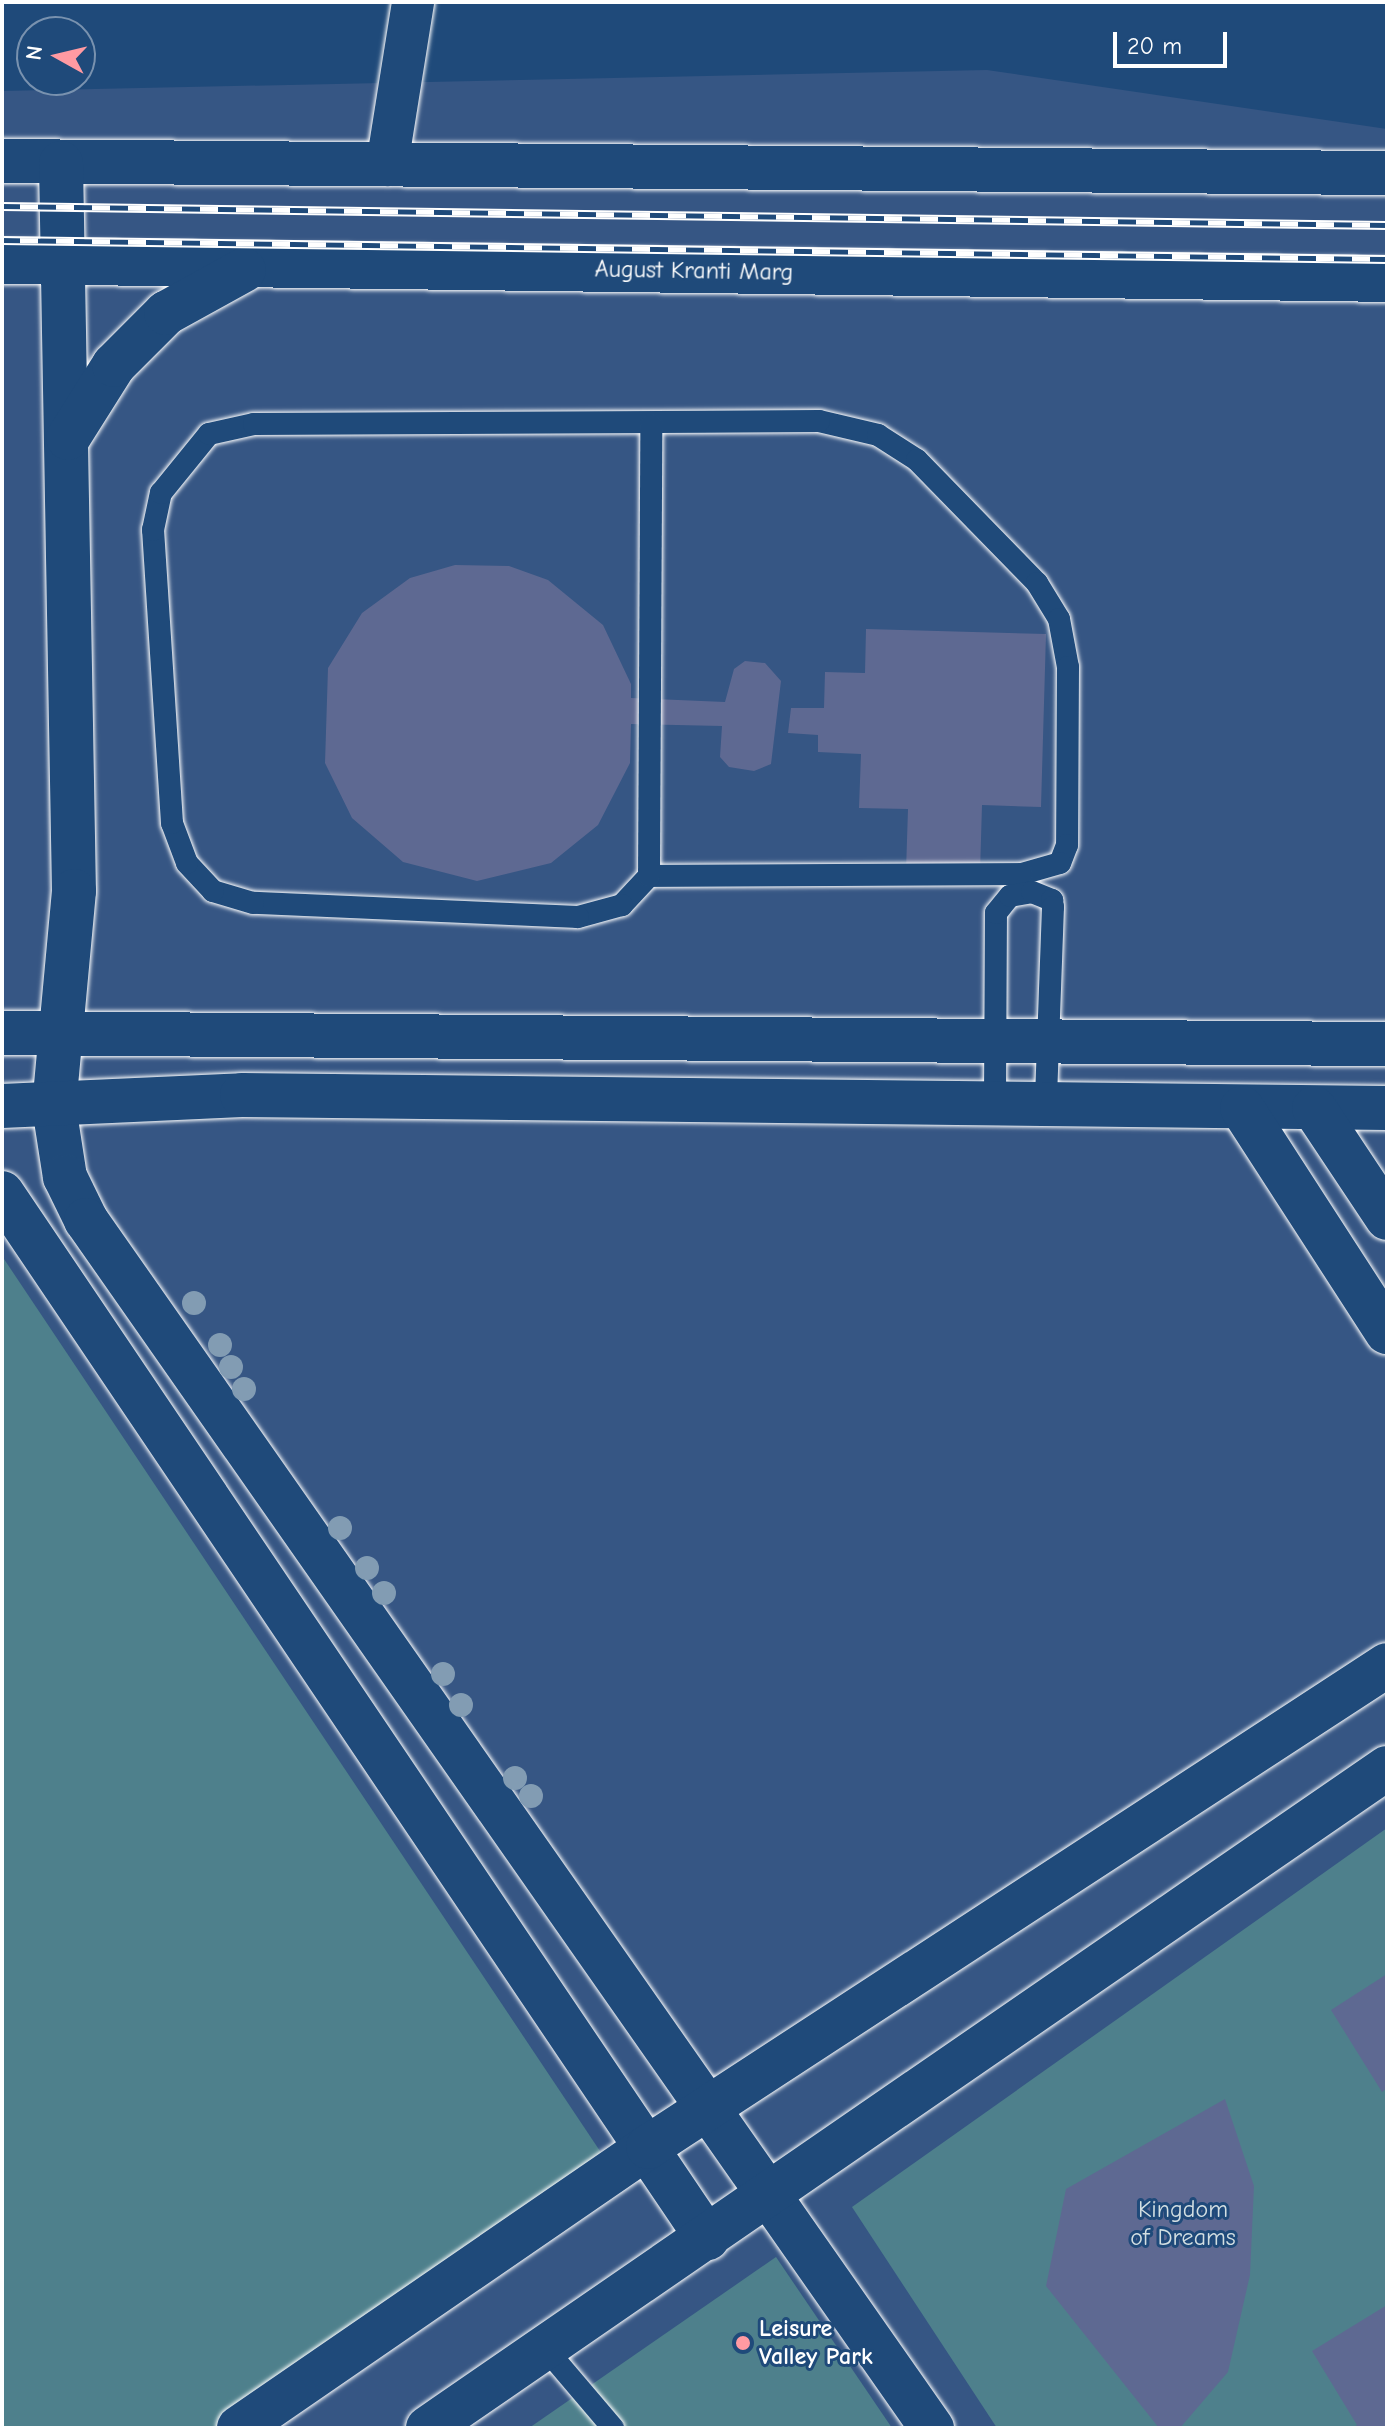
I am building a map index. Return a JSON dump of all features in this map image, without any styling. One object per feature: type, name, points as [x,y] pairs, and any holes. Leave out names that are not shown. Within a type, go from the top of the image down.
[{"type":"street","points":[[387,165],[413,2]]},
{"type":"street","points":[[2,161],[1387,173]]},
{"type":"street","points":[[61,163],[74,891],[54,1107],[61,1162],[86,1220],[712,2106],[932,2428]]},
{"type":"street","name":"August Kranti Marg","points":[[2,262],[1387,280]]},
{"type":"street","points":[[68,438],[114,365],[166,313],[198,290],[253,266]]},
{"type":"street","points":[[2,1033],[1387,1044]]},
{"type":"street","points":[[2,1106],[54,1107],[242,1095],[995,1099],[1242,1108],[1387,1108]]},
{"type":"street","points":[[1242,1108],[1387,1332]]},
{"type":"street","points":[[1314,1108],[1387,1218]]},
{"type":"street","points":[[2,1193],[152,1423],[648,2147],[707,2238]]},
{"type":"street","points":[[239,2428],[648,2147],[1387,1665]]},
{"type":"street","points":[[428,2428],[1387,1768]]},
{"type":"lane","points":[[651,425],[649,876],[622,905],[578,917],[253,903],[213,891],[187,863],[172,823],[153,530],[161,493],[180,462],[209,434],[254,424],[651,425],[819,421],[878,435],[917,460],[1037,583],[1059,619],[1068,667],[1067,845],[1060,863],[1023,884],[1002,901],[996,913],[995,1099]]},
{"type":"lane","points":[[649,876],[1023,884],[1052,900],[1051,1040],[1046,1100]]},
{"type":"lane","points":[[545,2348],[613,2428]]},
{"type":"shaded area","points":[[987,70],[1387,129],[1387,2428],[2,2428],[2,91],[16,91],[16,96],[96,96],[96,89]]},
{"type":"green space","points":[[2,1256],[614,2172],[247,2428],[2,2428]]},
{"type":"green space","name":"Kingdom of Dreams","points":[[1387,1828],[1387,2428],[997,2428],[852,2207]]},
{"type":"green space","name":"Leisure Valley Park","points":[[776,2257],[892,2428],[529,2428]]},
{"type":"building","points":[[455,565],[509,566],[548,580],[603,625],[631,684],[631,698],[725,702],[734,669],[745,661],[765,663],[781,681],[771,764],[754,771],[729,767],[720,757],[722,726],[631,724],[630,763],[598,825],[551,863],[477,881],[403,862],[352,818],[325,763],[328,668],[362,613],[410,578]]},
{"type":"building","points":[[866,629],[1046,634],[1041,807],[982,805],[980,873],[906,871],[908,809],[859,808],[861,754],[818,752],[818,735],[788,733],[791,708],[824,708],[825,672],[865,673]]},
{"type":"building","points":[[1387,1974],[1387,2088],[1382,2092],[1331,2010]]},
{"type":"building","points":[[1225,2099],[1254,2186],[1250,2275],[1228,2372],[1180,2428],[1159,2428],[1046,2286],[1066,2189]]},
{"type":"building","points":[[1387,2305],[1387,2428],[1352,2428],[1357,2425],[1312,2351]]},
{"type":"railway","points":[[2,206],[1387,225]]},
{"type":"railway","points":[[2,240],[1387,259]]},
{"type":"place","name":"Leisure Valley Park","points":[[743,2343]]}]
